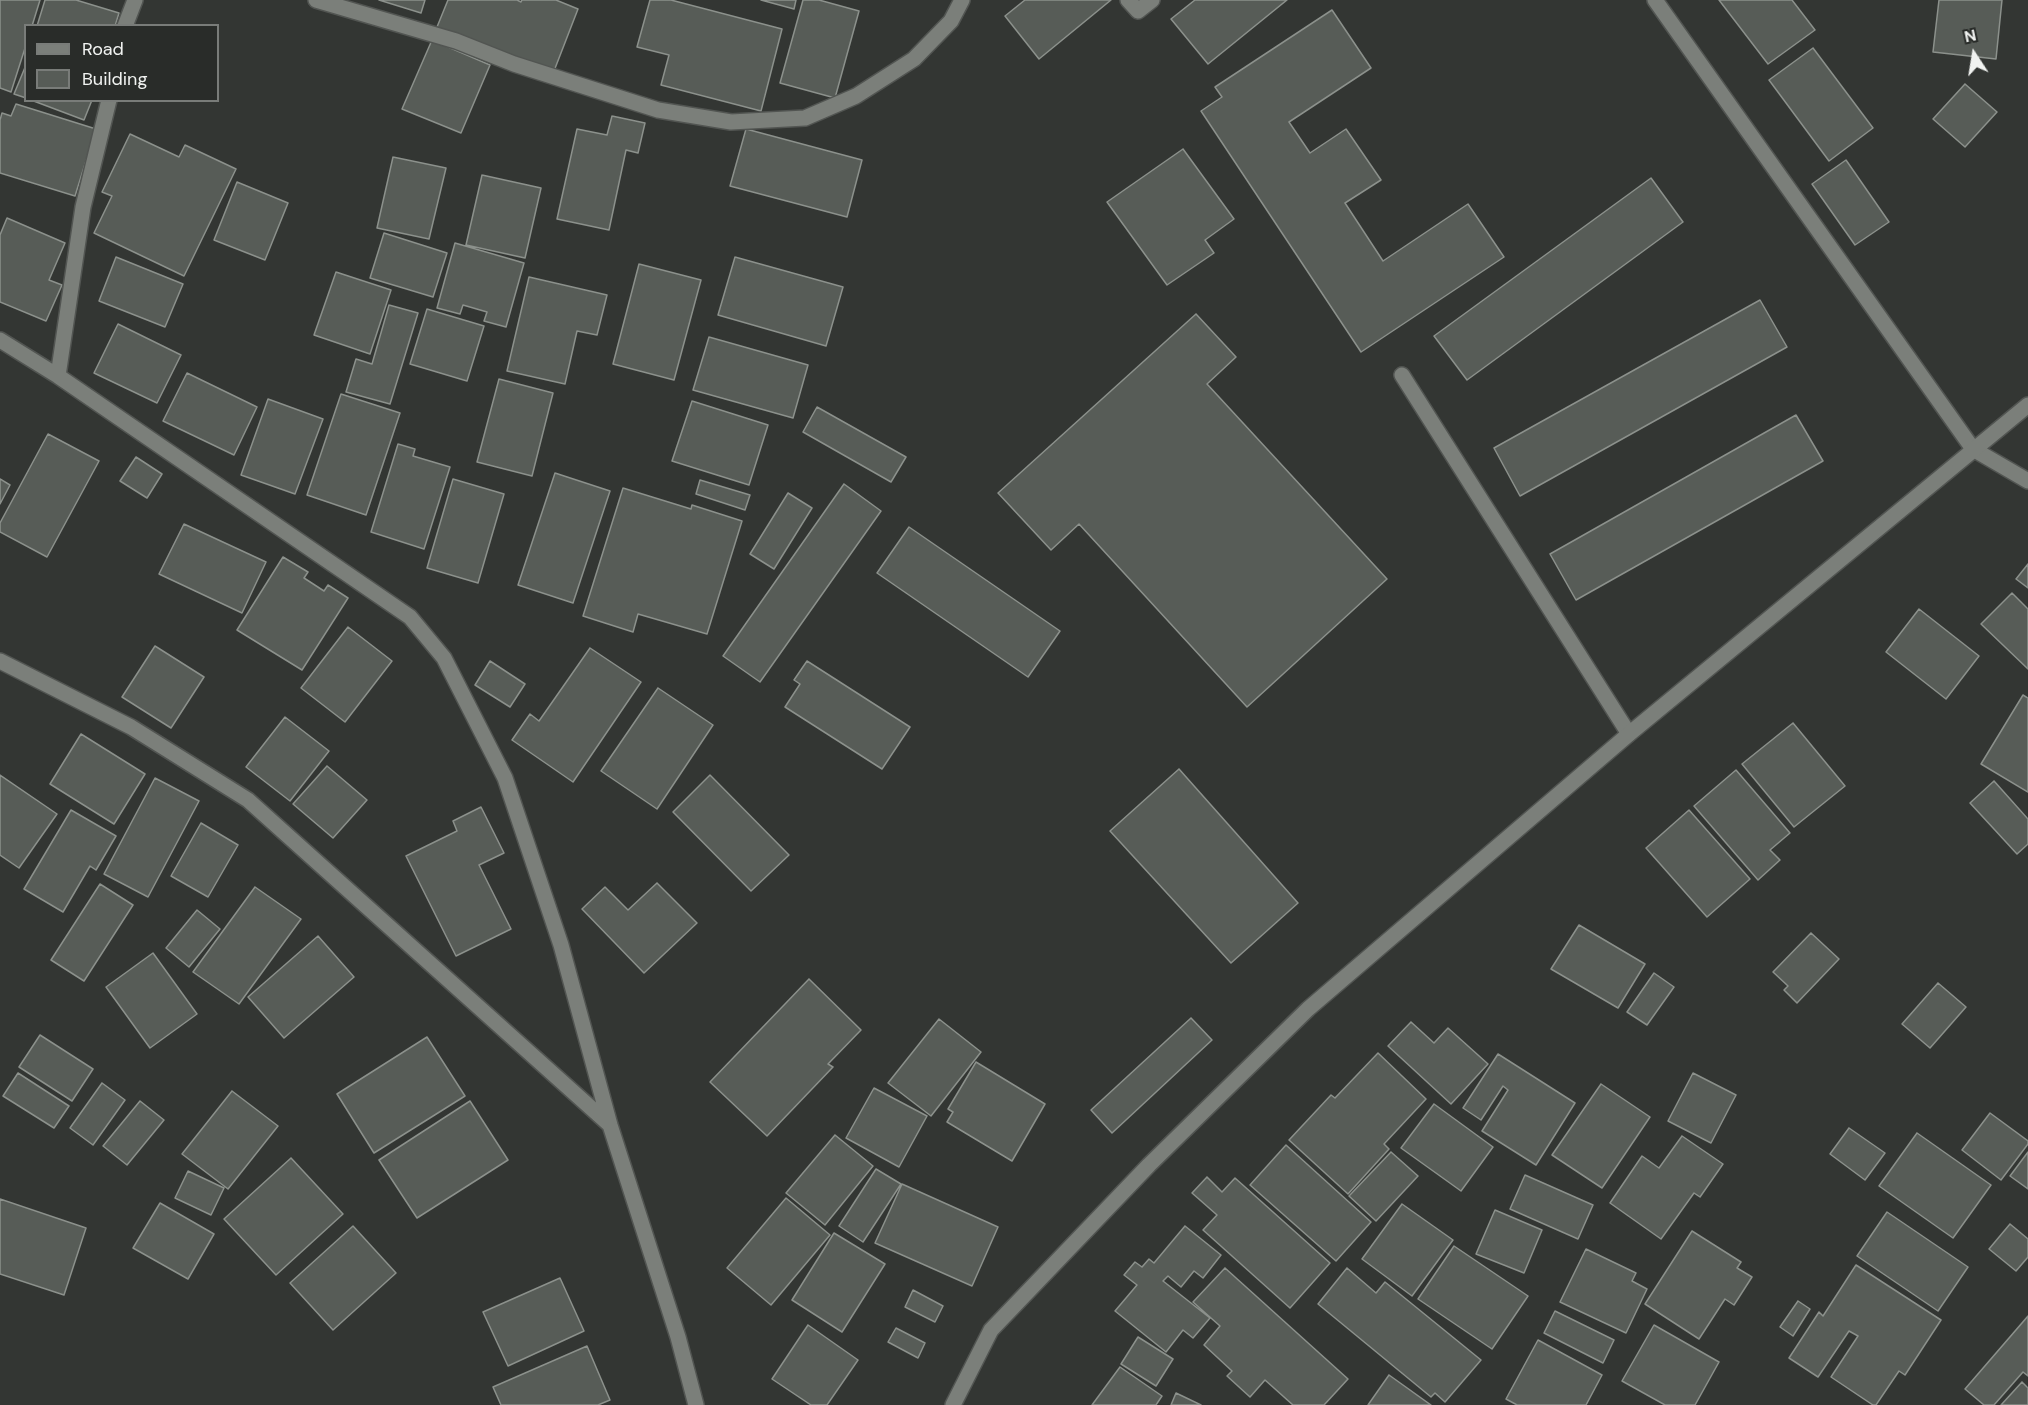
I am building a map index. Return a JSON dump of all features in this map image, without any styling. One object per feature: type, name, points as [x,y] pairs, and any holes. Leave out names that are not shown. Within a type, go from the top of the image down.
[{"type":"street","points":[[126,24],[135,0]]},
{"type":"street","points":[[316,0],[456,41],[514,64],[658,110],[731,122],[805,118],[856,96],[914,59],[951,21],[962,0]]},
{"type":"street","points":[[1128,0],[1138,11],[1152,0]]},
{"type":"street","points":[[1655,0],[1973,449],[2028,481]]},
{"type":"street","points":[[58,376],[83,207],[109,102]]},
{"type":"street","points":[[0,340],[58,376],[410,616],[444,658],[505,778],[561,945],[610,1125],[678,1337],[696,1405]]},
{"type":"street","points":[[1402,375],[1629,734]]},
{"type":"street","points":[[953,1405],[991,1330],[1149,1165],[1308,1009],[1629,734],[2028,405]]},
{"type":"street","points":[[0,661],[131,727],[248,800],[610,1125]]},
{"type":"building","points":[[0,0],[40,0],[33,24],[24,24],[24,51],[11,92],[0,88]]},
{"type":"building","points":[[45,0],[76,0],[119,13],[116,24],[38,24]]},
{"type":"building","points":[[379,0],[425,0],[421,13]]},
{"type":"building","points":[[448,0],[517,0],[521,2],[522,0],[556,0],[578,9],[554,71],[514,64],[437,27]]},
{"type":"building","points":[[650,0],[671,0],[782,29],[761,111],[661,85],[669,55],[637,47]]},
{"type":"building","points":[[761,0],[796,0],[794,9]]},
{"type":"building","points":[[803,0],[819,0],[859,11],[835,98],[780,83]]},
{"type":"building","points":[[1025,0],[1111,0],[1039,59],[1005,16]]},
{"type":"building","points":[[1195,0],[1287,0],[1208,64],[1171,19]]},
{"type":"building","points":[[1719,0],[1792,0],[1815,30],[1768,64]]},
{"type":"building","points":[[1939,0],[2002,0],[1996,59],[1933,52]]},
{"type":"building","points":[[1332,10],[1371,68],[1289,122],[1310,153],[1346,129],[1381,180],[1345,203],[1383,261],[1468,204],[1504,257],[1361,352],[1201,111],[1222,97],[1215,87]]},
{"type":"building","points":[[432,40],[490,65],[461,133],[402,109]]},
{"type":"building","points":[[1813,48],[1873,128],[1829,161],[1769,80]]},
{"type":"building","points":[[24,70],[24,97],[14,94]]},
{"type":"building","points":[[1965,84],[1997,112],[1965,147],[1933,119]]},
{"type":"building","points":[[36,102],[91,102],[84,120]]},
{"type":"building","points":[[16,104],[96,129],[75,196],[0,173],[0,120],[2,113],[11,116]]},
{"type":"building","points":[[612,116],[645,123],[638,153],[626,150],[609,230],[557,219],[577,129],[607,135]]},
{"type":"building","points":[[746,129],[862,160],[847,217],[730,186]]},
{"type":"building","points":[[130,134],[179,157],[185,145],[236,169],[184,276],[94,233],[112,196],[102,192]]},
{"type":"building","points":[[1183,149],[1234,219],[1205,240],[1214,253],[1167,285],[1107,202]]},
{"type":"building","points":[[393,157],[446,168],[429,239],[377,228]]},
{"type":"building","points":[[1846,160],[1889,222],[1855,245],[1812,184]]},
{"type":"building","points":[[482,175],[541,188],[525,258],[466,245]]},
{"type":"building","points":[[1651,178],[1683,222],[1467,380],[1434,336]]},
{"type":"building","points":[[237,182],[288,203],[265,260],[214,240]]},
{"type":"building","points":[[7,218],[65,243],[49,280],[62,285],[46,321],[0,302],[0,235]]},
{"type":"building","points":[[384,233],[447,253],[433,297],[370,278]]},
{"type":"building","points":[[455,243],[524,263],[506,327],[484,321],[487,312],[463,305],[460,314],[437,308]]},
{"type":"building","points":[[116,257],[183,284],[165,327],[99,301]]},
{"type":"building","points":[[735,257],[843,287],[826,346],[718,315]]},
{"type":"building","points":[[639,264],[701,280],[674,380],[613,364]]},
{"type":"building","points":[[336,272],[391,290],[370,354],[314,335]]},
{"type":"building","points":[[529,277],[607,295],[597,335],[577,331],[565,384],[507,371]]},
{"type":"building","points":[[1760,300],[1787,347],[1520,496],[1494,448]]},
{"type":"building","points":[[389,305],[418,313],[390,404],[346,392],[356,359],[372,364]]},
{"type":"building","points":[[427,309],[484,326],[467,381],[410,364]]},
{"type":"building","points":[[1196,314],[1236,357],[1207,384],[1387,579],[1247,707],[1079,524],[1051,550],[998,493]]},
{"type":"building","points":[[118,324],[181,355],[157,403],[94,373]]},
{"type":"building","points":[[709,337],[808,365],[793,418],[693,390]]},
{"type":"building","points":[[187,373],[257,407],[234,455],[163,421]]},
{"type":"building","points":[[499,379],[553,393],[532,476],[477,462]]},
{"type":"building","points":[[341,394],[400,413],[366,515],[307,495]]},
{"type":"building","points":[[268,399],[323,419],[295,494],[241,475]]},
{"type":"building","points":[[692,401],[768,425],[749,485],[672,461]]},
{"type":"building","points":[[817,407],[906,457],[891,482],[803,432]]},
{"type":"building","points":[[1796,415],[1823,461],[1576,600],[1550,554]]},
{"type":"building","points":[[48,434],[99,461],[47,557],[0,532],[0,523]]},
{"type":"building","points":[[398,444],[415,449],[413,456],[450,467],[424,549],[371,532]]},
{"type":"building","points":[[136,457],[162,474],[147,498],[120,481]]},
{"type":"building","points":[[555,473],[610,491],[573,603],[518,585]]},
{"type":"building","points":[[0,479],[10,485],[0,504]]},
{"type":"building","points":[[453,479],[504,494],[478,583],[427,568]]},
{"type":"building","points":[[700,480],[750,495],[745,510],[696,494]]},
{"type":"building","points":[[844,484],[881,511],[760,682],[723,656]]},
{"type":"building","points":[[623,488],[691,509],[692,505],[742,521],[707,634],[638,614],[633,632],[583,616]]},
{"type":"building","points":[[788,493],[812,508],[774,569],[750,554]]},
{"type":"building","points":[[184,524],[266,562],[242,613],[159,574]]},
{"type":"building","points":[[909,527],[1060,631],[1028,677],[877,573]]},
{"type":"building","points":[[283,557],[308,572],[304,578],[324,591],[328,585],[348,598],[302,670],[237,630]]},
{"type":"building","points":[[2028,564],[2028,588],[2016,579]]},
{"type":"building","points":[[2012,593],[2028,609],[2028,669],[1981,624]]},
{"type":"building","points":[[1919,609],[1979,656],[1946,699],[1886,652]]},
{"type":"building","points":[[348,627],[392,661],[345,722],[301,688]]},
{"type":"building","points":[[155,646],[204,677],[171,728],[122,697]]},
{"type":"building","points":[[590,648],[641,682],[573,782],[512,740],[530,714],[539,721]]},
{"type":"building","points":[[490,661],[525,684],[510,707],[475,685]]},
{"type":"building","points":[[807,661],[910,727],[882,769],[785,707],[800,684],[794,680]]},
{"type":"building","points":[[658,688],[713,725],[657,809],[601,771]]},
{"type":"building","points":[[2023,695],[2028,698],[2028,792],[1981,764]]},
{"type":"building","points":[[285,717],[329,751],[290,801],[246,767]]},
{"type":"building","points":[[1793,723],[1845,786],[1794,827],[1742,764]]},
{"type":"building","points":[[81,734],[145,774],[114,824],[50,784]]},
{"type":"building","points":[[327,766],[367,800],[333,838],[293,804]]},
{"type":"building","points":[[1179,769],[1298,903],[1231,963],[1110,831]]},
{"type":"building","points":[[1736,770],[1790,833],[1770,850],[1780,860],[1758,880],[1694,806]]},
{"type":"building","points":[[0,775],[57,814],[19,868],[0,855]]},
{"type":"building","points":[[710,775],[789,855],[751,891],[673,812]]},
{"type":"building","points":[[155,778],[199,801],[148,897],[104,874]]},
{"type":"building","points":[[1994,781],[2028,819],[2028,844],[2017,854],[1970,803]]},
{"type":"building","points":[[481,807],[504,853],[479,865],[511,929],[456,956],[406,856],[457,831],[453,821]]},
{"type":"building","points":[[71,810],[116,836],[96,870],[90,866],[63,912],[24,889]]},
{"type":"building","points":[[1689,810],[1750,879],[1707,917],[1646,848]]},
{"type":"building","points":[[201,823],[238,845],[208,897],[171,876]]},
{"type":"building","points":[[657,883],[697,923],[644,973],[582,909],[605,887],[628,910]]},
{"type":"building","points":[[100,884],[133,905],[84,981],[51,960]]},
{"type":"building","points":[[255,887],[301,919],[239,1004],[193,972]]},
{"type":"building","points":[[197,910],[220,929],[189,967],[166,948]]},
{"type":"building","points":[[1579,925],[1645,964],[1618,1008],[1551,969]]},
{"type":"building","points":[[1811,933],[1839,959],[1797,1003],[1784,990],[1788,986],[1773,972]]},
{"type":"building","points":[[318,936],[354,977],[284,1038],[248,997]]},
{"type":"building","points":[[153,953],[197,1014],[150,1048],[106,987]]},
{"type":"building","points":[[1654,973],[1674,987],[1647,1025],[1627,1012]]},
{"type":"building","points":[[809,979],[861,1030],[828,1064],[833,1067],[767,1136],[710,1082]]},
{"type":"building","points":[[1938,983],[1966,1007],[1930,1048],[1902,1024]]},
{"type":"building","points":[[1191,1018],[1212,1040],[1112,1133],[1091,1110]]},
{"type":"building","points":[[939,1019],[981,1052],[931,1116],[888,1083]]},
{"type":"building","points":[[1411,1022],[1434,1043],[1448,1028],[1488,1064],[1451,1104],[1388,1046]]},
{"type":"building","points":[[40,1035],[93,1069],[72,1101],[19,1067]]},
{"type":"building","points":[[427,1037],[465,1096],[374,1153],[337,1094]]},
{"type":"building","points":[[1378,1053],[1426,1099],[1384,1144],[1389,1149],[1348,1194],[1289,1140],[1331,1095],[1335,1098]]},
{"type":"building","points":[[1498,1054],[1575,1103],[1536,1165],[1482,1131],[1508,1090],[1503,1086],[1481,1120],[1463,1108]]},
{"type":"building","points":[[976,1062],[1045,1104],[1012,1161],[947,1122],[953,1112],[948,1109]]},
{"type":"building","points":[[18,1073],[69,1106],[54,1128],[3,1096]]},
{"type":"building","points":[[1693,1073],[1736,1095],[1711,1143],[1668,1121]]},
{"type":"building","points":[[102,1083],[125,1100],[93,1145],[70,1128]]},
{"type":"building","points":[[1601,1084],[1650,1117],[1602,1188],[1552,1155]]},
{"type":"building","points":[[874,1088],[927,1116],[899,1167],[846,1138]]},
{"type":"building","points":[[232,1091],[278,1126],[228,1189],[182,1154]]},
{"type":"building","points":[[140,1101],[164,1120],[127,1165],[103,1146]]},
{"type":"building","points":[[470,1101],[508,1160],[417,1218],[379,1160]]},
{"type":"building","points":[[1434,1104],[1493,1147],[1461,1191],[1401,1148]]},
{"type":"building","points":[[1990,1113],[2028,1141],[2001,1180],[1962,1150]]},
{"type":"building","points":[[1849,1128],[1885,1153],[1865,1180],[1830,1154]]},
{"type":"building","points":[[1917,1133],[1991,1185],[1953,1238],[1879,1186]]},
{"type":"building","points":[[835,1135],[873,1166],[825,1225],[786,1193]]},
{"type":"building","points":[[1682,1136],[1723,1164],[1700,1197],[1694,1193],[1661,1239],[1610,1203],[1642,1156],[1659,1168]]},
{"type":"building","points":[[1286,1145],[1371,1222],[1336,1261],[1250,1185]]},
{"type":"building","points":[[1391,1152],[1418,1176],[1376,1221],[1349,1196]]},
{"type":"building","points":[[2028,1152],[2028,1189],[2010,1176]]},
{"type":"building","points":[[291,1158],[343,1214],[276,1275],[224,1219]]},
{"type":"building","points":[[876,1169],[901,1184],[863,1242],[839,1226]]},
{"type":"building","points":[[188,1171],[224,1188],[211,1215],[175,1198]]},
{"type":"building","points":[[1525,1175],[1593,1205],[1578,1239],[1510,1209]]},
{"type":"building","points":[[1207,1177],[1222,1192],[1235,1178],[1330,1263],[1290,1308],[1203,1230],[1217,1215],[1192,1193]]},
{"type":"building","points":[[902,1184],[998,1227],[972,1286],[875,1243]]},
{"type":"building","points":[[786,1198],[830,1235],[771,1305],[727,1268]]},
{"type":"building","points":[[0,1199],[86,1228],[64,1295],[0,1274]]},
{"type":"building","points":[[160,1203],[214,1234],[188,1279],[133,1248]]},
{"type":"building","points":[[1402,1204],[1453,1240],[1412,1296],[1362,1259]]},
{"type":"building","points":[[1495,1210],[1542,1230],[1524,1273],[1476,1254]]},
{"type":"building","points":[[1887,1212],[1968,1267],[1938,1311],[1857,1256]]},
{"type":"building","points":[[2010,1224],[2028,1239],[2028,1257],[2016,1271],[1989,1249]]},
{"type":"building","points":[[353,1226],[396,1273],[333,1330],[290,1283]]},
{"type":"building","points":[[1185,1226],[1221,1255],[1203,1278],[1194,1271],[1181,1287],[1168,1276],[1163,1281],[1210,1318],[1193,1338],[1183,1330],[1166,1352],[1115,1311],[1137,1285],[1124,1275],[1135,1262],[1142,1267],[1149,1259],[1154,1263]]},
{"type":"building","points":[[1692,1231],[1741,1262],[1737,1268],[1752,1277],[1734,1305],[1725,1299],[1699,1339],[1645,1304]]},
{"type":"building","points":[[834,1233],[885,1264],[842,1332],[792,1300]]},
{"type":"building","points":[[1454,1246],[1528,1296],[1492,1349],[1418,1299]]},
{"type":"building","points":[[1586,1249],[1636,1273],[1632,1281],[1647,1289],[1626,1333],[1560,1302]]},
{"type":"building","points":[[1856,1265],[1941,1320],[1905,1375],[1899,1371],[1876,1405],[1831,1377],[1858,1336],[1849,1331],[1818,1377],[1789,1358],[1819,1312],[1823,1316]]},
{"type":"building","points":[[1225,1268],[1348,1379],[1324,1405],[1293,1405],[1265,1380],[1250,1397],[1227,1376],[1232,1371],[1204,1345],[1220,1326],[1193,1302]]},
{"type":"building","points":[[1347,1268],[1376,1293],[1385,1282],[1481,1360],[1445,1402],[1435,1393],[1431,1397],[1318,1304]]},
{"type":"building","points":[[560,1278],[584,1331],[508,1366],[483,1312]]},
{"type":"building","points":[[913,1290],[943,1306],[935,1322],[905,1307]]},
{"type":"building","points":[[1798,1301],[1810,1309],[1793,1336],[1780,1327]]},
{"type":"building","points":[[1555,1311],[1614,1340],[1603,1363],[1544,1333]]},
{"type":"building","points":[[2028,1316],[2028,1376],[2023,1372],[1994,1405],[1984,1405],[1965,1389]]},
{"type":"building","points":[[808,1325],[858,1360],[827,1405],[811,1405],[772,1379]]},
{"type":"building","points":[[1654,1325],[1719,1362],[1695,1405],[1665,1405],[1622,1381]]},
{"type":"building","points":[[896,1328],[925,1343],[918,1358],[888,1342]]},
{"type":"building","points":[[1138,1337],[1173,1359],[1156,1386],[1121,1364]]},
{"type":"building","points":[[1538,1340],[1602,1375],[1586,1405],[1517,1405],[1506,1399]]},
{"type":"building","points":[[587,1346],[610,1400],[598,1405],[501,1405],[493,1387]]},
{"type":"building","points":[[1120,1367],[1162,1396],[1156,1405],[1092,1405]]},
{"type":"building","points":[[1389,1375],[1431,1405],[1368,1405]]},
{"type":"building","points":[[2022,1382],[2028,1388],[2028,1405],[2001,1405]]},
{"type":"building","points":[[1176,1393],[1201,1405],[1171,1405]]}]
